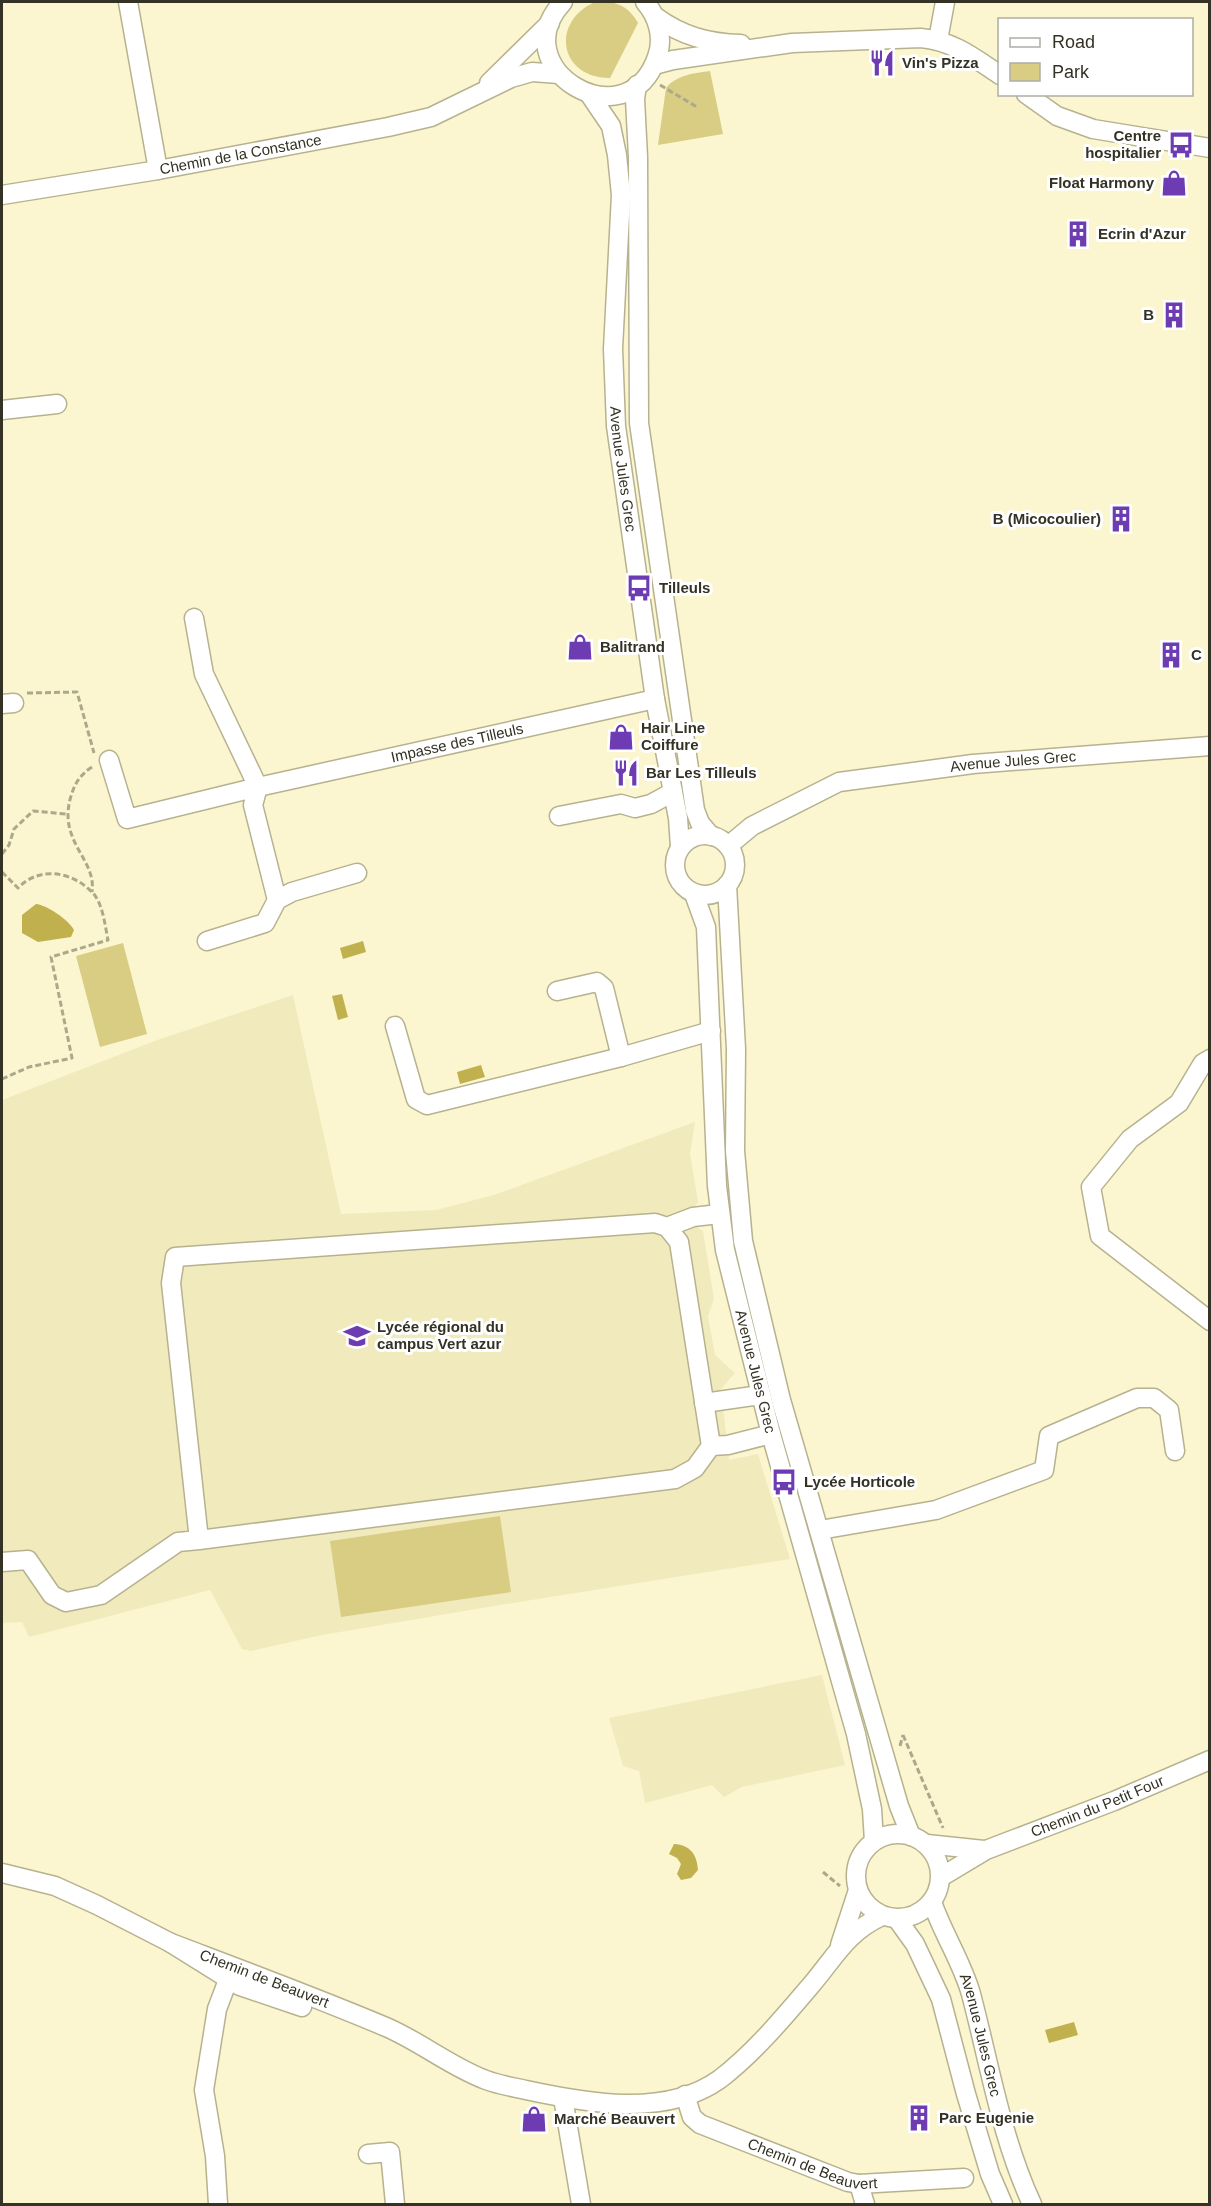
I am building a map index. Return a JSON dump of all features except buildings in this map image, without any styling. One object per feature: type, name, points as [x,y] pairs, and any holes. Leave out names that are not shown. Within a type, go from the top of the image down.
[{"type":"street","points":[[128,2],[158,170]]},
{"type":"street","name":"Chemin de la Constance","points":[[475,96],[550,23],[563,2]]},
{"type":"street","points":[[645,2],[656,17],[682,33],[702,40],[781,44]]},
{"type":"street","points":[[938,40],[945,2]]},
{"type":"street","points":[[550,23],[548,50],[559,74],[568,83],[590,94],[607,96],[623,93],[637,86],[654,65],[660,41],[656,17]]},
{"type":"street","points":[[654,65],[673,60],[781,44],[880,38],[938,40],[962,48],[998,74]]},
{"type":"street","name":"Chemin de la Constance","points":[[2,195],[158,170],[388,128],[432,117],[511,78],[532,72],[559,74]]},
{"type":"street","name":"Avenue Jules Grec","points":[[637,86],[635,99],[638,157],[639,423],[695,810],[700,823],[711,836]]},
{"type":"street","name":"Avenue Jules Grec","points":[[590,94],[611,126],[617,155],[621,195],[613,348],[616,426],[655,699],[673,792],[680,847]]},
{"type":"street","points":[[1029,96],[1057,116],[1093,129],[1209,148]]},
{"type":"street","points":[[2,410],[57,404]]},
{"type":"street","points":[[194,618],[204,674],[258,787],[253,805],[278,900]]},
{"type":"street","name":"Impasse des Tilleuls","points":[[109,760],[127,819],[258,787],[655,699]]},
{"type":"street","name":"Avenue Jules Grec","points":[[728,846],[752,826],[839,782],[973,764],[1209,746]]},
{"type":"street","points":[[559,816],[621,804],[635,808],[651,804],[673,792]]},
{"type":"street","points":[[699,835],[711,836],[728,846],[735,866],[727,885],[718,893],[706,896],[694,894],[684,888],[674,868],[680,847],[689,839],[699,835]]},
{"type":"street","points":[[207,941],[265,923],[278,900],[292,892],[357,873]]},
{"type":"street","name":"Avenue Jules Grec","points":[[727,885],[736,1049],[735,1151],[740,1217],[765,1338],[899,1806],[919,1840]]},
{"type":"street","name":"Avenue Jules Grec","points":[[694,894],[706,927],[719,1214],[731,1282],[760,1395],[856,1734],[872,1809],[874,1840]]},
{"type":"street","points":[[557,991],[597,982],[604,988],[621,1057]]},
{"type":"street","points":[[395,1026],[416,1099],[427,1105],[621,1057],[711,1030]]},
{"type":"street","points":[[1209,1059],[1203,1063],[1179,1103],[1130,1138],[1091,1187],[1100,1236],[1209,1321]]},
{"type":"street","points":[[667,1227],[693,1217],[719,1214]]},
{"type":"street","points":[[2,1562],[28,1560],[52,1595],[66,1602],[101,1594],[178,1542],[199,1540],[675,1479],[695,1468],[711,1446],[679,1242],[667,1227],[655,1222],[175,1257],[171,1283],[199,1540]]},
{"type":"street","points":[[704,1402],[760,1395]]},
{"type":"street","points":[[820,1530],[936,1510],[1044,1470],[1048,1436],[1137,1398],[1154,1398],[1169,1410],[1175,1451]]},
{"type":"street","points":[[711,1446],[728,1445],[771,1434]]},
{"type":"street","name":"Chemin du Petit Four","points":[[941,1877],[986,1850],[1114,1801],[1209,1760]]},
{"type":"street","points":[[898,1833],[919,1840],[939,1865],[941,1877],[932,1902],[916,1914],[889,1917],[863,1901],[858,1890],[857,1865],[867,1847],[874,1840],[898,1833]]},
{"type":"street","name":"Chemin du Petit Four","points":[[919,1840],[986,1850]]},
{"type":"street","name":"Chemin de Beauvert","points":[[2,1873],[55,1886],[171,1943],[422,2043],[486,2080],[563,2098],[599,2102],[652,2102],[685,2095],[720,2079],[751,2051],[813,1983],[840,1945],[870,1921],[889,1917]]},
{"type":"street","name":"Chemin de Beauvert","points":[[840,1945],[858,1890]]},
{"type":"street","name":"Avenue Jules Grec","points":[[932,1902],[958,1958],[971,1994],[997,2106],[1015,2168],[1032,2205]]},
{"type":"street","name":"Avenue Jules Grec","points":[[889,1917],[915,1944],[941,1998],[979,2140],[1003,2205]]},
{"type":"street","name":"Chemin de Beauvert","points":[[171,1943],[228,1980],[301,2007],[360,2018]]},
{"type":"street","points":[[218,2205],[215,2156],[204,2090],[217,2009],[228,1980]]},
{"type":"street","name":"Chemin de Beauvert","points":[[685,2095],[692,2116],[700,2124],[848,2182],[860,2184],[964,2178]]},
{"type":"street","points":[[563,2098],[581,2205]]},
{"type":"street","points":[[368,2154],[390,2152],[395,2205]]},
{"type":"street","points":[[860,2184],[864,2205]]},
{"type":"path","points":[[656,89],[659,85],[666,88],[697,107]]},
{"type":"path","points":[[8,703],[24,693],[77,692],[96,761],[76,781],[66,814],[73,842],[94,881],[92,892]]},
{"type":"path","points":[[2,854],[9,845],[14,829],[33,811],[66,814]]},
{"type":"path","points":[[2,872],[18,888],[28,878],[39,873],[54,873],[71,878],[92,892],[100,906],[108,940],[51,957],[72,1058],[29,1067],[2,1079]]},
{"type":"path","points":[[903,1735],[946,1835]]},
{"type":"shaded area","points":[[36,904],[52,910],[68,922],[74,930],[71,937],[38,942],[22,933],[22,915]]},
{"type":"shaded area","points":[[363,941],[366,952],[343,959],[340,948]]},
{"type":"shaded area","points":[[342,994],[348,1017],[338,1020],[332,996]]},
{"type":"shaded area","name":"Lycée régional du campus Vert azur","points":[[293,995],[341,1214],[436,1210],[494,1195],[695,1122],[690,1154],[698,1202],[693,1209],[693,1225],[703,1231],[714,1299],[708,1316],[715,1355],[735,1373],[721,1389],[729,1460],[758,1454],[790,1559],[322,1635],[251,1651],[242,1649],[210,1590],[29,1637],[22,1622],[2,1623],[2,1100],[160,1039]]},
{"type":"shaded area","points":[[481,1065],[485,1077],[460,1084],[457,1072]]},
{"type":"shaded area","points":[[822,1675],[845,1765],[742,1787],[724,1797],[712,1785],[645,1803],[639,1771],[623,1766],[609,1718]]},
{"type":"shaded area","points":[[674,1844],[685,1846],[694,1855],[698,1870],[691,1878],[681,1880],[677,1874],[681,1864],[677,1858],[669,1854]]},
{"type":"shaded area","points":[[1074,2022],[1078,2035],[1049,2043],[1045,2030]]},
{"type":"green space","points":[[595,2],[620,5],[630,12],[638,23],[610,78],[593,76],[580,69],[571,59],[566,48],[571,22],[581,11]]},
{"type":"green space","points":[[710,71],[723,134],[658,145],[666,88],[680,77]]},
{"type":"green space","points":[[123,943],[147,1034],[100,1047],[76,956]]},
{"type":"green space","points":[[500,1516],[511,1592],[341,1617],[330,1541]]},
{"type":"place","name":"Vin's Pizza","points":[[882,63]]},
{"type":"place","name":"Centre hospitalier","points":[[1181,145]]},
{"type":"place","name":"Float Harmony","points":[[1174,183]]},
{"type":"place","name":"Ecrin d'Azur","points":[[1078,234]]},
{"type":"place","name":"B","points":[[1174,315]]},
{"type":"place","name":"B (Micocoulier)","points":[[1121,519]]},
{"type":"place","name":"Tilleuls","points":[[639,588]]},
{"type":"place","name":"Balitrand","points":[[580,647]]},
{"type":"place","name":"C","points":[[1171,655]]},
{"type":"place","name":"Hair Line Coiffure","points":[[621,737]]},
{"type":"place","name":"Bar Les Tilleuls","points":[[626,773]]},
{"type":"place","name":"Lycée régional du campus Vert azur","points":[[357,1336]]},
{"type":"place","name":"Lycée Horticole","points":[[784,1482]]},
{"type":"place","name":"Parc Eugenie","points":[[919,2118]]},
{"type":"place","name":"Marché Beauvert","points":[[534,2119]]}]
